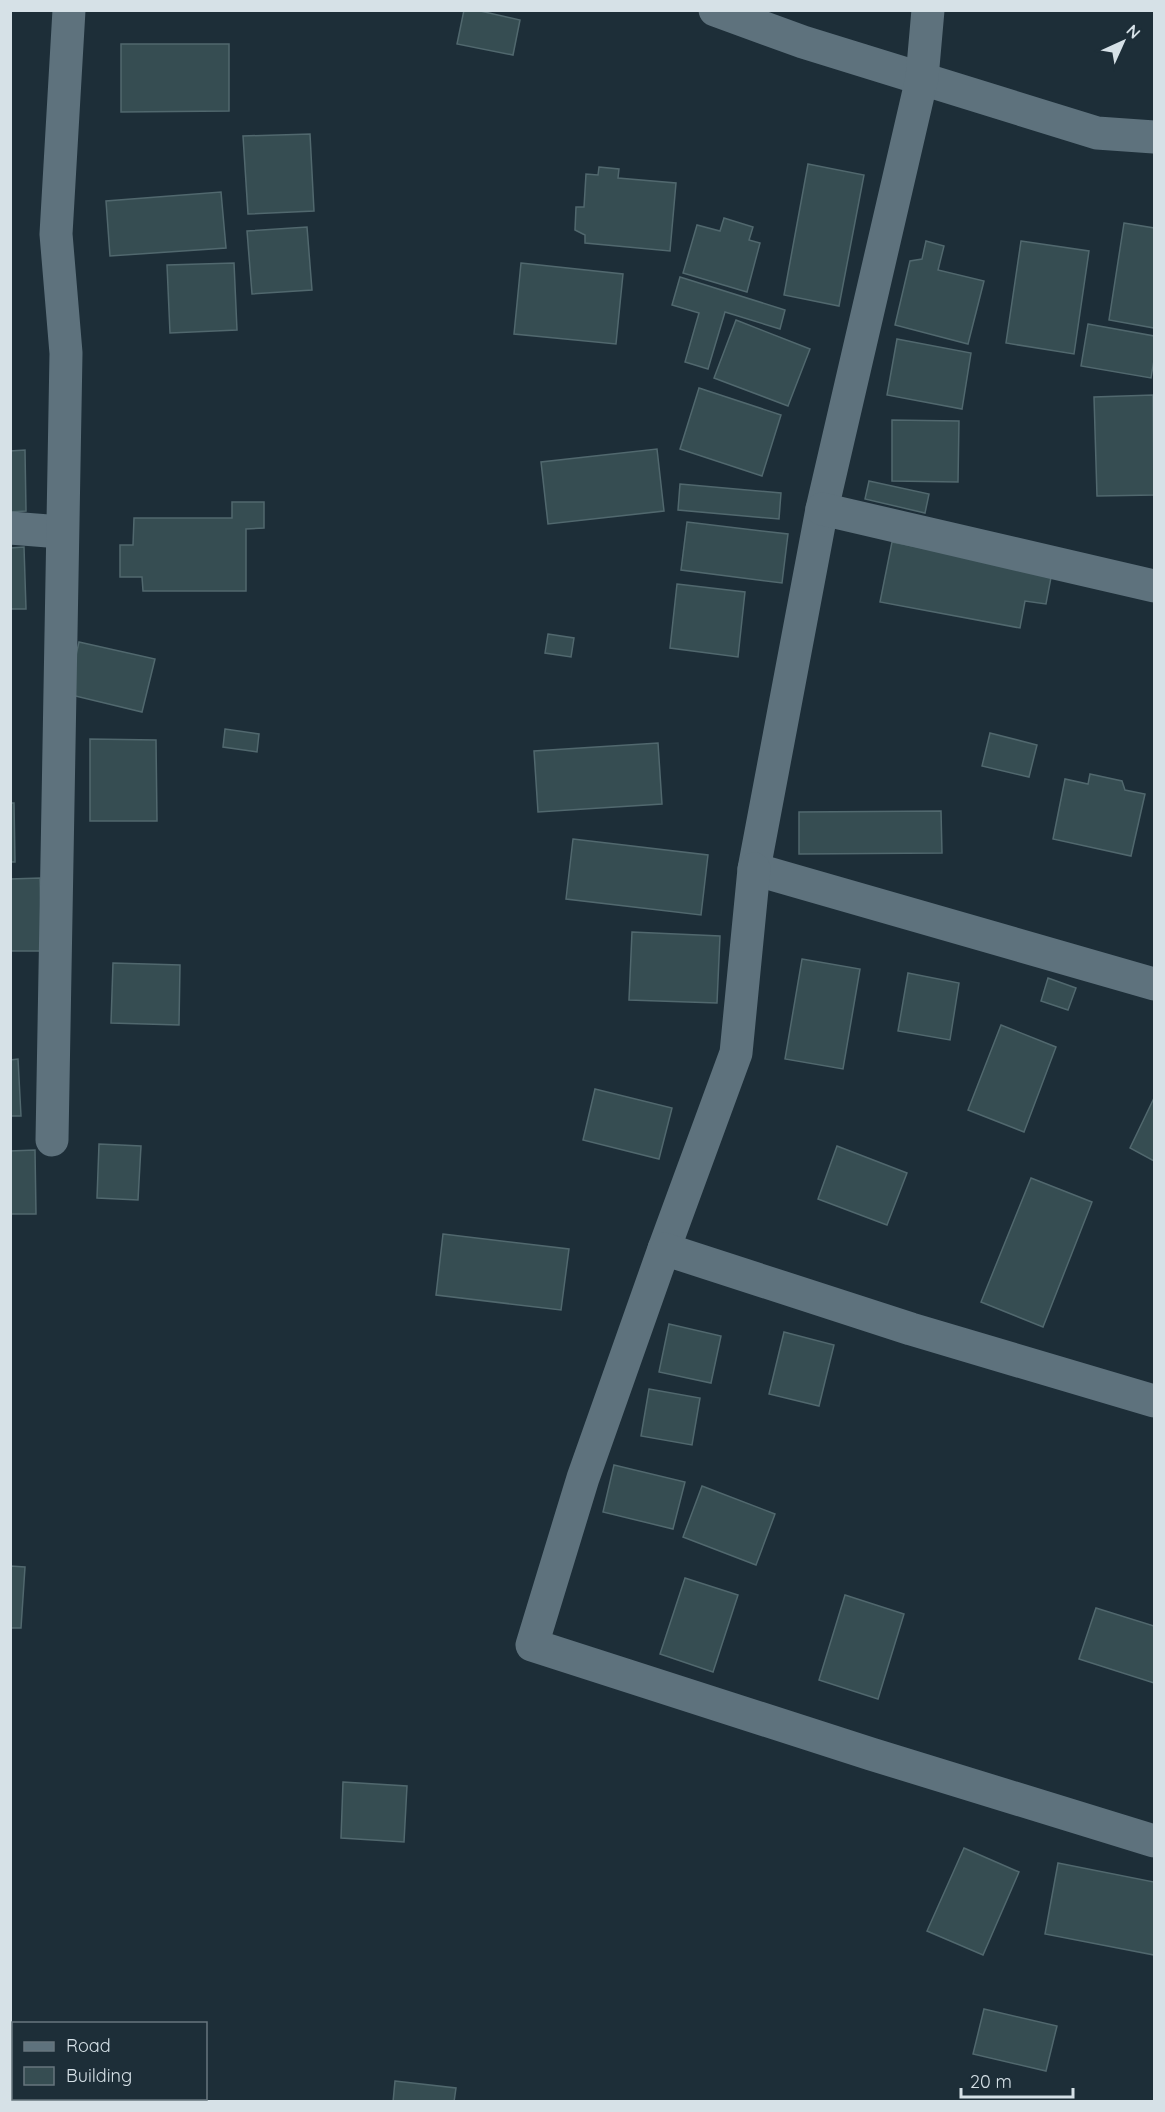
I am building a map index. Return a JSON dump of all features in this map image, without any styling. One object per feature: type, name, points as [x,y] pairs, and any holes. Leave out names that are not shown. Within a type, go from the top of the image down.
[{"type":"street","points":[[52,1140],[61,532],[66,353],[56,234],[69,10]]},
{"type":"street","points":[[715,10],[803,42],[1097,133],[1155,136]]},
{"type":"street","points":[[928,10],[922,78],[822,509],[754,869],[736,1053],[583,1478],[532,1645],[871,1754],[1155,1841]]},
{"type":"street","points":[[822,509],[1155,586]]},
{"type":"street","points":[[10,528],[61,532]]},
{"type":"street","points":[[754,869],[1155,984]]},
{"type":"street","points":[[664,1249],[911,1329],[1155,1401]]},
{"type":"building","points":[[464,10],[476,10],[520,20],[513,55],[457,44]]},
{"type":"building","points":[[121,44],[229,44],[229,111],[121,112]]},
{"type":"building","points":[[310,134],[314,211],[248,214],[243,136]]},
{"type":"building","points":[[808,164],[864,175],[839,306],[784,295]]},
{"type":"building","points":[[599,167],[619,169],[618,178],[676,183],[670,251],[585,243],[585,235],[575,230],[576,207],[584,207],[586,174],[598,175]]},
{"type":"building","points":[[221,192],[226,248],[110,256],[106,201]]},
{"type":"building","points":[[724,218],[753,227],[749,240],[760,243],[747,292],[683,273],[697,225],[720,231]]},
{"type":"building","points":[[1124,223],[1154,228],[1154,328],[1109,320]]},
{"type":"building","points":[[307,227],[312,290],[252,294],[247,231]]},
{"type":"building","points":[[926,241],[944,246],[938,270],[984,281],[968,344],[895,325],[910,261],[922,259]]},
{"type":"building","points":[[1021,241],[1089,251],[1074,354],[1006,343]]},
{"type":"building","points":[[234,263],[237,330],[170,333],[167,265]]},
{"type":"building","points":[[521,263],[623,274],[616,344],[514,334]]},
{"type":"building","points":[[680,277],[785,310],[780,329],[725,312],[708,369],[685,362],[699,313],[672,305]]},
{"type":"building","points":[[736,320],[810,349],[788,406],[714,378]]},
{"type":"building","points":[[1088,324],[1154,336],[1151,378],[1081,366]]},
{"type":"building","points":[[897,339],[971,353],[962,409],[887,395]]},
{"type":"building","points":[[699,388],[781,415],[762,476],[680,449]]},
{"type":"building","points":[[1153,395],[1154,495],[1097,496],[1094,397]]},
{"type":"building","points":[[892,420],[959,421],[958,482],[892,481]]},
{"type":"building","points":[[657,449],[664,511],[548,524],[541,462]]},
{"type":"building","points":[[25,450],[26,511],[10,512],[10,451]]},
{"type":"building","points":[[869,481],[929,494],[925,513],[865,499]]},
{"type":"building","points":[[680,484],[781,493],[779,519],[678,510]]},
{"type":"building","points":[[232,502],[264,502],[264,528],[246,529],[246,591],[143,591],[142,577],[120,577],[120,545],[133,545],[134,518],[232,518]]},
{"type":"building","points":[[687,522],[788,534],[782,583],[681,570]]},
{"type":"building","points":[[892,542],[1052,572],[1046,604],[1025,601],[1020,628],[880,602]]},
{"type":"building","points":[[24,547],[26,609],[10,609],[10,548]]},
{"type":"building","points":[[677,584],[745,592],[738,657],[670,648]]},
{"type":"building","points":[[548,634],[574,638],[571,657],[545,653]]},
{"type":"building","points":[[79,642],[155,659],[142,712],[67,694]]},
{"type":"building","points":[[225,729],[259,734],[257,752],[223,747]]},
{"type":"building","points":[[990,733],[1037,745],[1029,777],[982,766]]},
{"type":"building","points":[[90,739],[156,740],[157,821],[90,821]]},
{"type":"building","points":[[658,743],[662,804],[538,812],[534,751]]},
{"type":"building","points":[[1090,774],[1122,781],[1125,790],[1145,794],[1131,856],[1053,839],[1065,779],[1088,784]]},
{"type":"building","points":[[10,803],[14,803],[15,862],[10,862]]},
{"type":"building","points":[[941,811],[942,853],[799,854],[799,812]]},
{"type":"building","points":[[573,839],[708,855],[701,915],[566,899]]},
{"type":"building","points":[[40,878],[42,951],[10,951],[10,879]]},
{"type":"building","points":[[632,932],[720,936],[717,1003],[629,1000]]},
{"type":"building","points":[[802,959],[860,969],[843,1069],[785,1059]]},
{"type":"building","points":[[113,963],[180,965],[179,1025],[111,1023]]},
{"type":"building","points":[[908,973],[959,983],[950,1040],[898,1031]]},
{"type":"building","points":[[1048,978],[1076,988],[1068,1010],[1041,1001]]},
{"type":"building","points":[[1001,1025],[1056,1047],[1024,1132],[968,1110]]},
{"type":"building","points":[[18,1059],[21,1116],[10,1116],[10,1060]]},
{"type":"building","points":[[595,1089],[672,1108],[659,1159],[583,1140]]},
{"type":"building","points":[[1154,1098],[1154,1161],[1130,1148]]},
{"type":"building","points":[[99,1144],[141,1146],[138,1200],[97,1198]]},
{"type":"building","points":[[837,1146],[907,1173],[887,1225],[818,1199]]},
{"type":"building","points":[[35,1150],[36,1214],[10,1214],[10,1151]]},
{"type":"building","points":[[1031,1178],[1092,1202],[1043,1327],[981,1302]]},
{"type":"building","points":[[443,1234],[569,1249],[561,1310],[436,1295]]},
{"type":"building","points":[[669,1324],[721,1336],[711,1383],[659,1372]]},
{"type":"building","points":[[784,1332],[834,1345],[819,1406],[769,1394]]},
{"type":"building","points":[[649,1389],[700,1398],[692,1445],[641,1436]]},
{"type":"building","points":[[614,1465],[685,1482],[673,1529],[603,1512]]},
{"type":"building","points":[[702,1486],[775,1514],[756,1565],[683,1537]]},
{"type":"building","points":[[10,1566],[25,1567],[21,1628],[10,1628]]},
{"type":"building","points":[[685,1578],[738,1595],[713,1672],[660,1654]]},
{"type":"building","points":[[845,1595],[904,1614],[878,1699],[819,1680]]},
{"type":"building","points":[[1096,1608],[1154,1626],[1154,1683],[1079,1659]]},
{"type":"building","points":[[343,1782],[407,1786],[404,1842],[341,1838]]},
{"type":"building","points":[[964,1848],[1019,1872],[983,1955],[927,1931]]},
{"type":"building","points":[[1058,1863],[1154,1882],[1154,1955],[1045,1934]]},
{"type":"building","points":[[984,2009],[1057,2026],[1046,2071],[973,2054]]},
{"type":"building","points":[[395,2081],[456,2088],[454,2102],[393,2102]]}]
